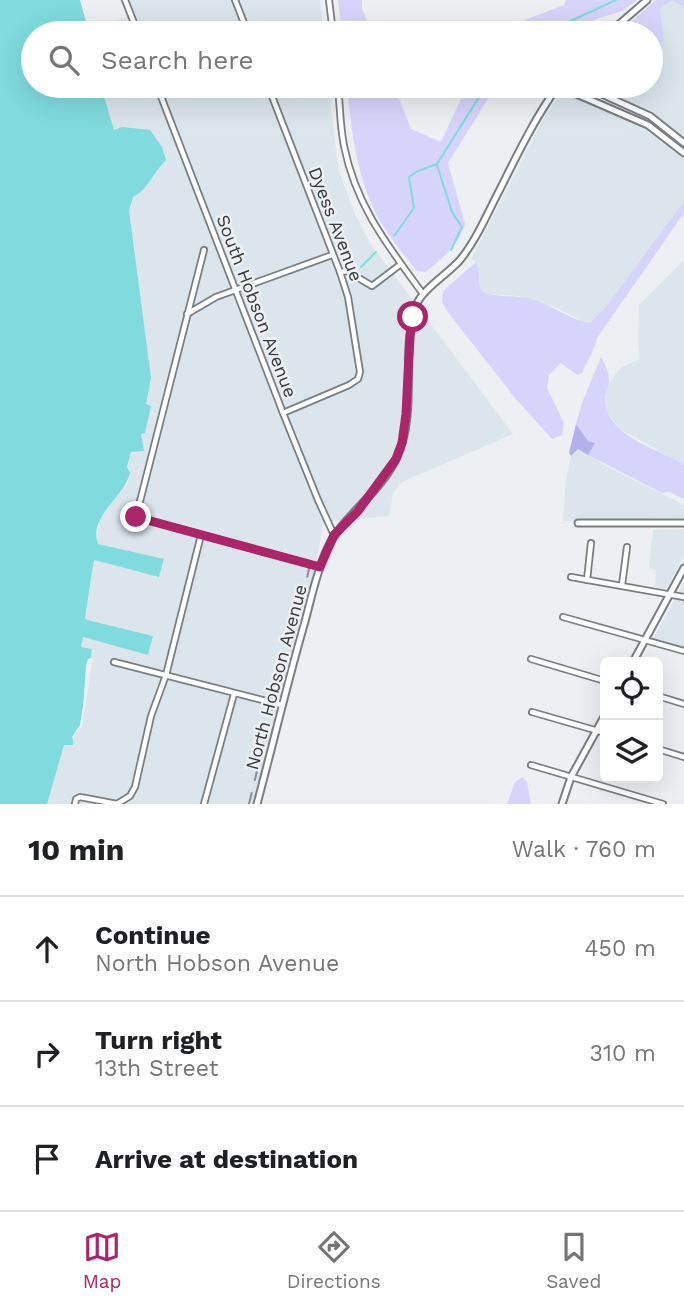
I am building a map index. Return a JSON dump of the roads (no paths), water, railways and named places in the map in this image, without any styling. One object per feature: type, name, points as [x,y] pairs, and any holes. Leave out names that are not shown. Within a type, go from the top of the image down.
[{"type":"street","points":[[125,0],[133,21]]},
{"type":"street","points":[[235,0],[243,21]]},
{"type":"street","points":[[329,0],[332,21]]},
{"type":"street","points":[[623,21],[648,0]]},
{"type":"street","name":"South Hobson Avenue","points":[[162,98],[317,500],[334,535]]},
{"type":"street","name":"Dyess Avenue","points":[[273,98],[348,297],[360,372],[358,379],[283,413]]},
{"type":"street","points":[[339,98],[343,144],[354,182],[374,226],[423,294],[452,269],[471,245],[538,115],[550,98]]},
{"type":"street","points":[[586,98],[648,125],[684,153]]},
{"type":"street","points":[[610,98],[650,116],[684,143]]},
{"type":"street","points":[[204,250],[136,517],[320,567]]},
{"type":"street","points":[[186,314],[203,303],[332,255]]},
{"type":"street","points":[[340,272],[347,271],[372,286],[401,264]]},
{"type":"street","name":"North Hobson Avenue","points":[[257,804],[320,567],[334,535],[358,511],[385,476],[399,451],[406,414],[410,336],[416,304],[423,294]]},
{"type":"street","points":[[578,523],[684,523]]},
{"type":"street","points":[[75,804],[80,797],[117,804],[130,796],[135,788],[151,716],[166,675],[201,536]]},
{"type":"street","points":[[587,580],[591,543]]},
{"type":"street","points":[[622,585],[627,547]]},
{"type":"street","points":[[636,657],[684,568]]},
{"type":"street","points":[[571,577],[684,597]]},
{"type":"street","points":[[562,617],[684,651]]},
{"type":"street","points":[[531,659],[600,680]]},
{"type":"street","points":[[114,662],[282,705]]},
{"type":"street","points":[[204,804],[234,694]]},
{"type":"street","points":[[663,698],[684,704]]},
{"type":"street","points":[[532,712],[600,732]]},
{"type":"street","points":[[562,804],[571,777],[602,720]]},
{"type":"street","points":[[663,751],[684,757]]},
{"type":"street","points":[[531,765],[663,804]]},
{"type":"waterway","points":[[571,21],[616,0]]},
{"type":"waterway","points":[[394,236],[414,208],[409,177],[437,164],[478,98]]},
{"type":"waterway","points":[[437,165],[452,212],[462,227],[451,250]]},
{"type":"waterway","points":[[361,267],[376,252]]},
{"type":"railway","points":[[302,601],[309,569],[307,559]]},
{"type":"railway","points":[[249,804],[301,590]]}]
